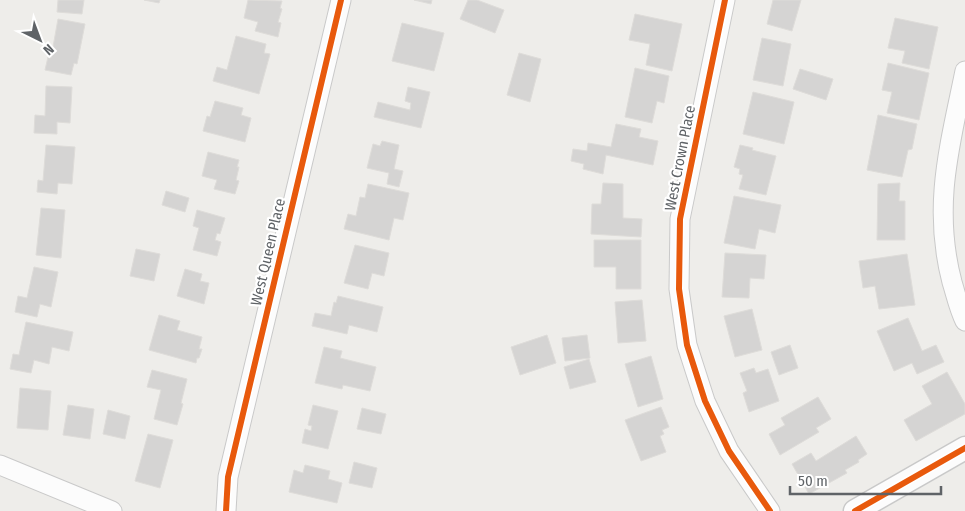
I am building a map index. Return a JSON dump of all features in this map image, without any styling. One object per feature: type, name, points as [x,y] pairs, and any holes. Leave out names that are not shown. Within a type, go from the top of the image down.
[{"type":"street","name":"West Queen Place","points":[[226,511],[228,477],[341,0]]},
{"type":"street","name":"West Crown Place","points":[[725,0],[680,219],[679,289],[687,345],[705,402],[729,452],[770,511]]},
{"type":"street","points":[[965,71],[945,166],[942,210],[946,260],[960,311],[965,321]]},
{"type":"street","points":[[855,511],[965,448]]},
{"type":"street","points":[[0,465],[112,511]]},
{"type":"building","points":[[58,0],[84,0],[82,14],[57,12]]},
{"type":"building","points":[[144,0],[160,0],[159,3]]},
{"type":"building","points":[[248,0],[282,1],[278,22],[281,23],[278,37],[255,31],[258,22],[244,18]]},
{"type":"building","points":[[414,0],[432,0],[431,4]]},
{"type":"building","points":[[468,0],[477,0],[504,10],[495,33],[460,19]]},
{"type":"building","points":[[773,0],[801,0],[792,31],[767,24]]},
{"type":"building","points":[[635,14],[682,24],[672,71],[646,65],[650,44],[629,40]]},
{"type":"building","points":[[895,18],[938,27],[929,69],[902,63],[905,51],[888,48]]},
{"type":"building","points":[[58,19],[85,24],[77,64],[74,63],[71,75],[45,70],[48,57],[51,58]]},
{"type":"building","points":[[402,23],[444,33],[434,71],[392,61]]},
{"type":"building","points":[[236,36],[266,44],[264,53],[270,54],[259,94],[213,81],[217,67],[227,70]]},
{"type":"building","points":[[762,38],[791,44],[783,86],[753,80]]},
{"type":"building","points":[[519,53],[541,59],[530,102],[507,95]]},
{"type":"building","points":[[888,63],[929,73],[919,120],[887,113],[892,92],[882,90]]},
{"type":"building","points":[[635,68],[669,76],[664,103],[657,101],[652,123],[625,117]]},
{"type":"building","points":[[800,69],[833,79],[826,100],[793,89]]},
{"type":"building","points":[[46,86],[72,87],[70,123],[57,122],[57,134],[34,133],[35,115],[45,116]]},
{"type":"building","points":[[408,87],[430,92],[421,128],[374,117],[378,102],[410,110],[411,103],[405,101]]},
{"type":"building","points":[[753,92],[794,102],[784,144],[743,134]]},
{"type":"building","points":[[215,101],[243,108],[241,115],[251,118],[245,142],[203,131],[207,116],[210,117]]},
{"type":"building","points":[[878,115],[917,124],[912,149],[908,150],[902,177],[867,170]]},
{"type":"building","points":[[616,124],[641,129],[639,137],[658,141],[653,165],[606,155],[603,174],[583,169],[584,164],[571,161],[573,149],[587,151],[588,143],[611,147]]},
{"type":"building","points":[[382,141],[399,145],[394,169],[403,171],[399,187],[387,184],[389,173],[367,168],[373,144],[380,146]]},
{"type":"building","points":[[46,145],[75,147],[72,184],[58,183],[57,194],[37,192],[38,180],[43,181]]},
{"type":"building","points":[[740,145],[776,156],[766,195],[739,189],[743,175],[739,174],[740,169],[734,167]]},
{"type":"building","points":[[208,152],[239,160],[236,180],[239,181],[235,194],[214,189],[217,180],[202,176]]},
{"type":"building","points":[[603,183],[623,184],[623,218],[642,219],[641,237],[591,234],[592,204],[601,204]]},
{"type":"building","points":[[900,183],[899,201],[905,201],[905,240],[877,240],[878,184]]},
{"type":"building","points":[[368,184],[409,193],[403,220],[394,218],[389,240],[344,229],[348,214],[356,216],[360,197],[365,198]]},
{"type":"building","points":[[166,191],[189,198],[185,212],[162,205]]},
{"type":"building","points":[[734,196],[781,205],[775,233],[759,229],[755,249],[724,243]]},
{"type":"building","points":[[41,208],[65,210],[61,258],[36,255]]},
{"type":"building","points":[[197,210],[225,218],[220,234],[217,233],[215,240],[221,242],[217,256],[193,250],[199,228],[193,226]]},
{"type":"building","points":[[594,240],[641,240],[641,289],[616,289],[616,267],[594,267]]},
{"type":"building","points":[[355,245],[389,253],[384,276],[372,273],[368,289],[344,283]]},
{"type":"building","points":[[136,249],[160,254],[154,281],[130,276]]},
{"type":"building","points":[[725,253],[766,255],[764,279],[750,278],[749,298],[722,297]]},
{"type":"building","points":[[907,254],[915,305],[879,309],[875,286],[863,288],[859,261]]},
{"type":"building","points":[[34,267],[58,272],[51,307],[40,304],[37,317],[15,312],[18,296],[27,298]]},
{"type":"building","points":[[185,269],[202,274],[200,281],[209,283],[204,304],[177,296]]},
{"type":"building","points":[[338,296],[383,307],[377,332],[349,325],[347,334],[312,326],[315,313],[331,316],[334,302],[336,303]]},
{"type":"building","points":[[642,300],[646,341],[618,343],[615,302]]},
{"type":"building","points":[[752,309],[762,350],[735,357],[724,316]]},
{"type":"building","points":[[159,315],[180,321],[177,330],[202,337],[199,349],[202,349],[196,363],[149,350]]},
{"type":"building","points":[[908,318],[922,351],[936,345],[944,362],[917,374],[912,363],[894,371],[877,331]]},
{"type":"building","points":[[26,322],[73,332],[69,351],[52,347],[49,364],[34,360],[31,373],[10,369],[13,354],[19,355]]},
{"type":"building","points":[[547,335],[556,363],[520,375],[511,347]]},
{"type":"building","points":[[587,335],[590,358],[565,361],[562,338]]},
{"type":"building","points":[[790,345],[798,368],[779,375],[771,352]]},
{"type":"building","points":[[324,347],[342,351],[340,358],[376,367],[370,391],[343,385],[342,389],[315,383]]},
{"type":"building","points":[[651,356],[663,399],[638,407],[625,364]]},
{"type":"building","points":[[589,359],[596,382],[570,389],[564,367]]},
{"type":"building","points":[[754,368],[756,373],[768,369],[779,401],[749,412],[743,393],[747,391],[740,373]]},
{"type":"building","points":[[152,370],[187,379],[177,425],[154,419],[161,390],[147,387]]},
{"type":"building","points":[[947,372],[965,404],[965,414],[916,441],[904,420],[932,404],[922,386]]},
{"type":"building","points":[[20,388],[51,391],[48,430],[17,428]]},
{"type":"building","points":[[818,397],[831,419],[816,428],[819,432],[780,455],[769,434],[785,425],[781,418]]},
{"type":"building","points":[[68,405],[94,409],[90,439],[63,435]]},
{"type":"building","points":[[313,405],[338,411],[328,449],[302,443],[305,429],[311,431],[312,426],[308,425]]},
{"type":"building","points":[[661,407],[669,427],[662,430],[664,434],[660,436],[666,452],[641,461],[625,420]]},
{"type":"building","points":[[362,408],[386,414],[381,434],[357,429]]},
{"type":"building","points":[[108,410],[130,416],[125,439],[103,434]]},
{"type":"building","points":[[148,434],[173,440],[160,488],[135,481]]},
{"type":"building","points":[[856,436],[867,454],[858,460],[859,462],[845,470],[847,473],[809,494],[792,464],[811,453],[816,461]]},
{"type":"building","points":[[354,462],[377,468],[372,488],[349,483]]},
{"type":"building","points":[[305,465],[330,471],[328,479],[342,483],[337,503],[289,492],[294,470],[303,473]]},
{"type":"cycle path","points":[[226,511],[228,477],[341,0]]},
{"type":"cycle path","points":[[725,0],[680,219],[679,289],[687,345],[705,401],[729,451],[770,511]]},
{"type":"cycle path","points":[[855,511],[965,448]]}]
